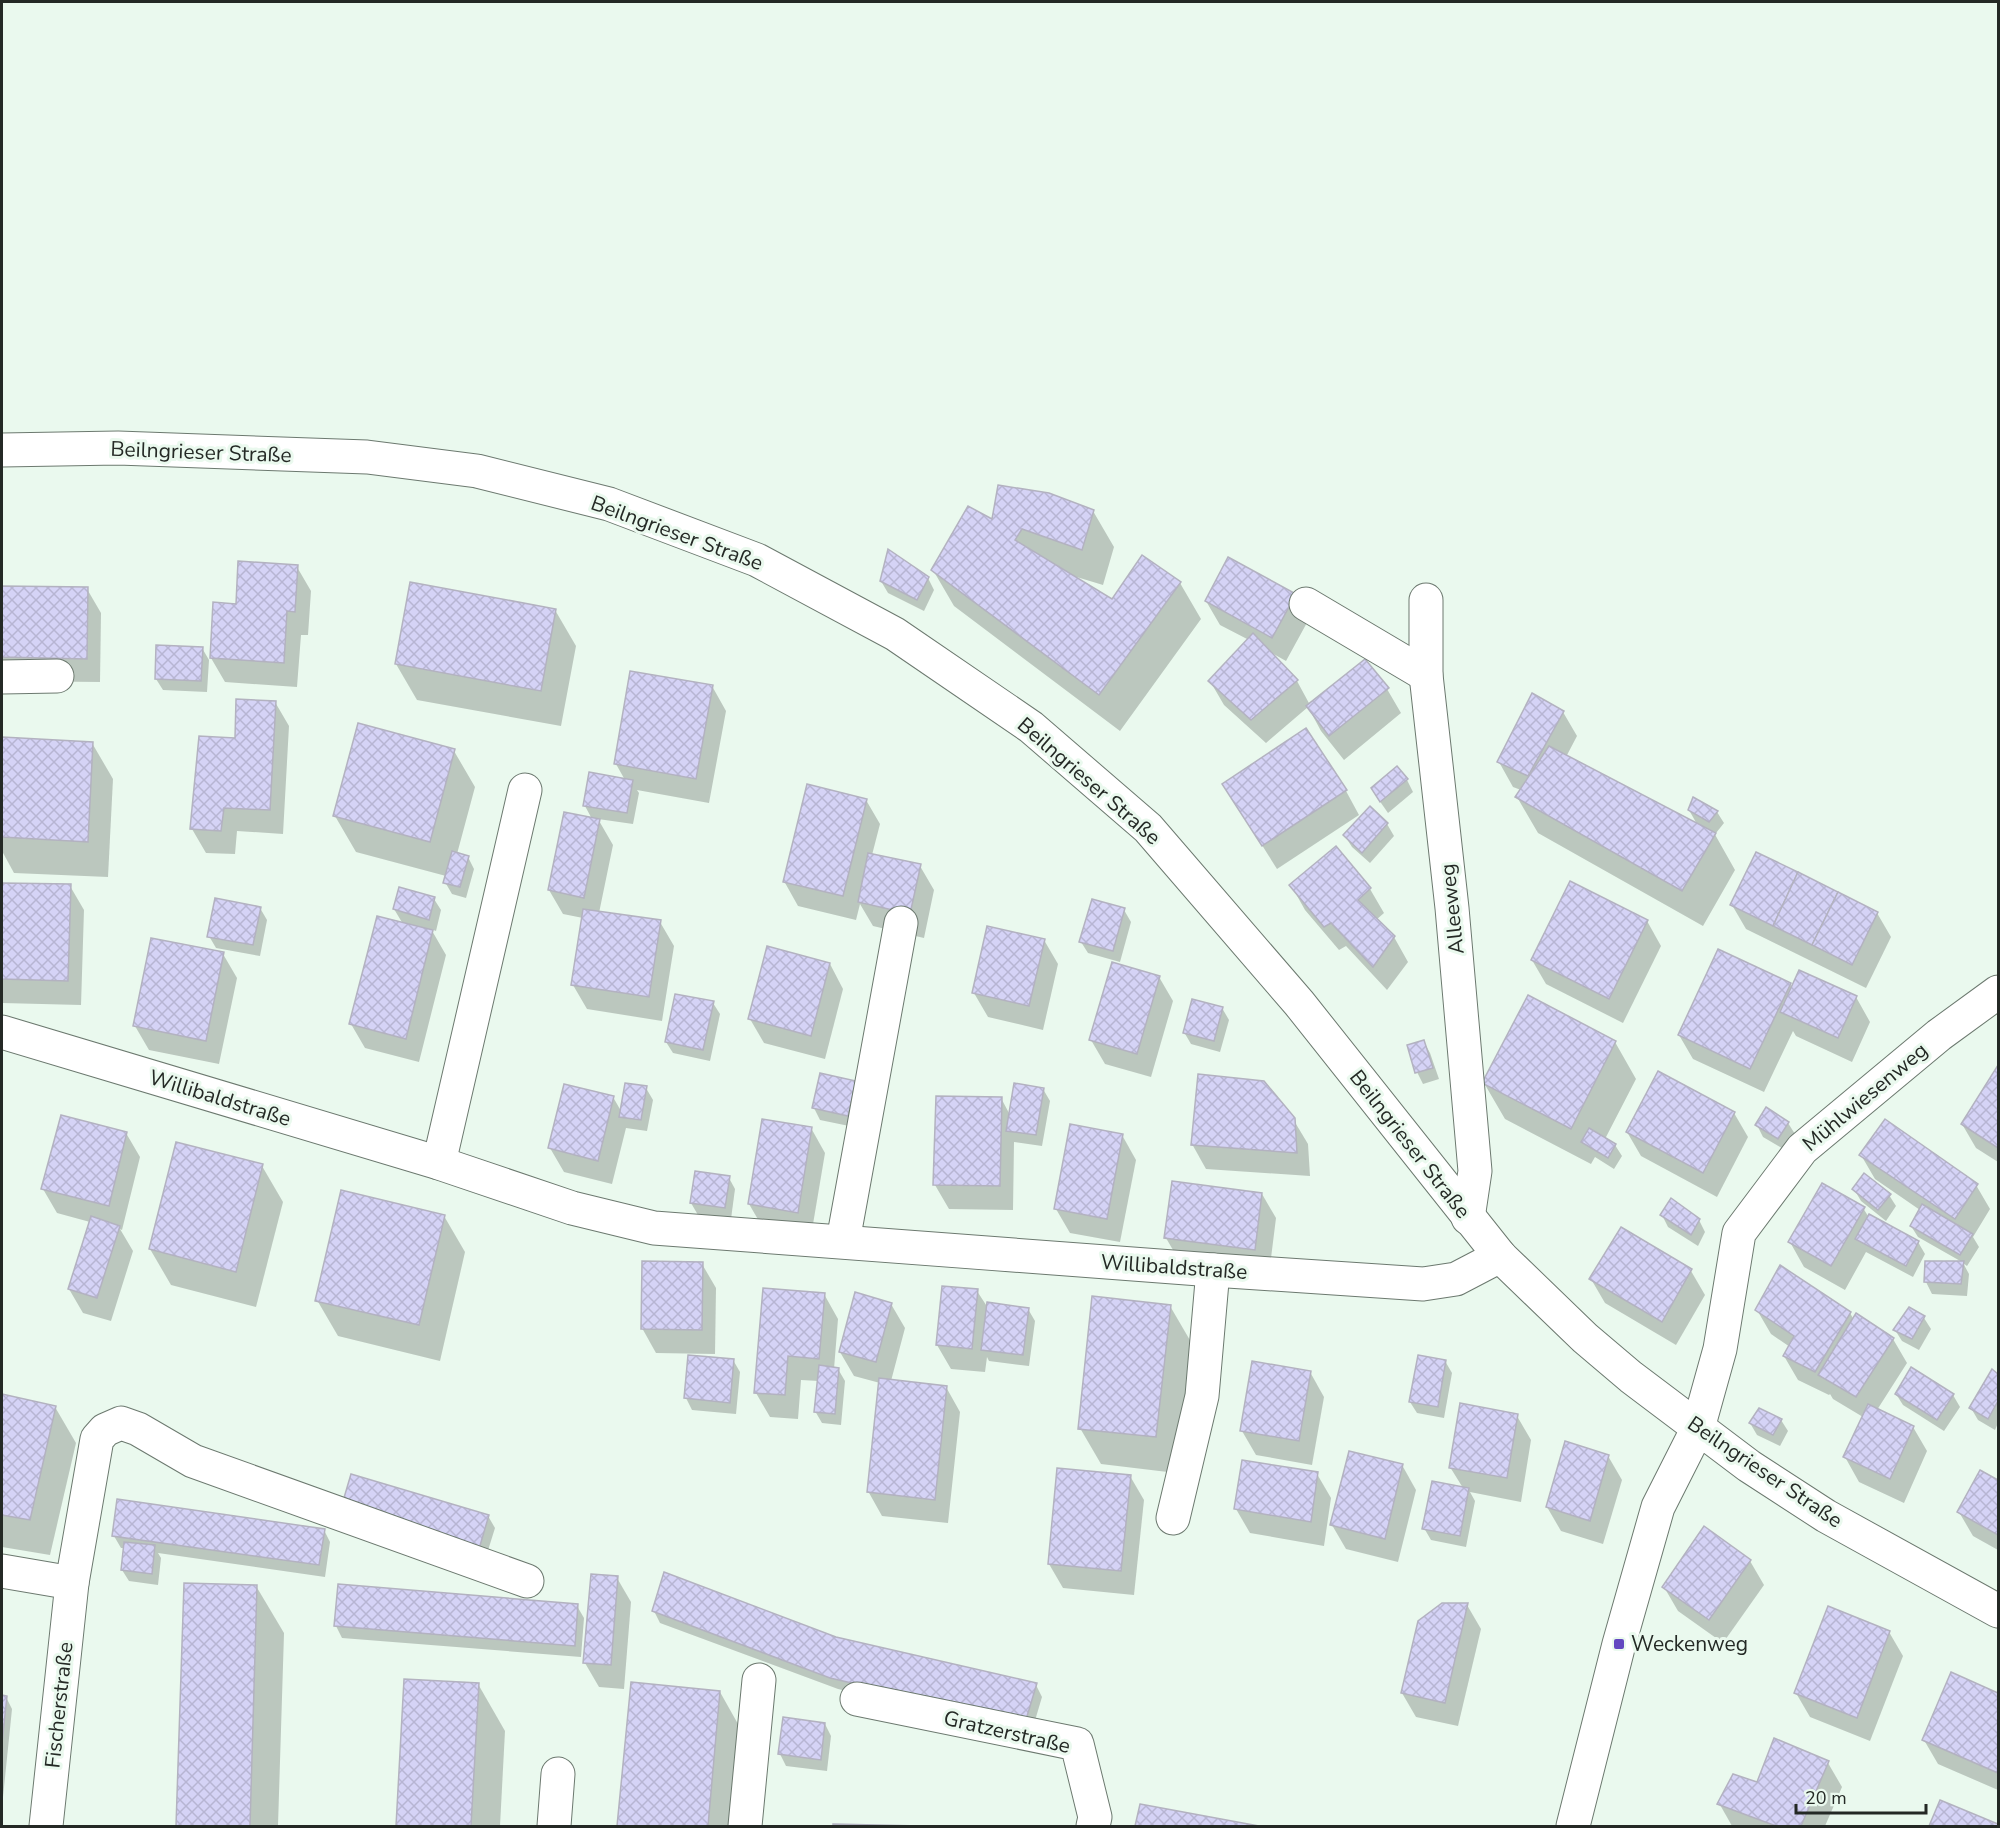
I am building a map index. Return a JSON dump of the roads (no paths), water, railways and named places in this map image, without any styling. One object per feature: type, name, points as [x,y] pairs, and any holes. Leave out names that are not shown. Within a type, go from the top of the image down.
[{"type":"street","name":"Beilngrieser Straße","points":[[2,450],[118,448],[367,457],[477,471],[609,504],[757,560],[895,634],[1031,727],[1148,828],[1299,1003],[1500,1256],[1585,1338],[1749,1466],[1826,1516],[1998,1611]]},
{"type":"street","name":"Alleeweg","points":[[1426,600],[1426,675],[1452,908],[1475,1172],[1468,1218]]},
{"type":"street","points":[[1306,604],[1426,675]]},
{"type":"street","points":[[2,677],[57,676]]},
{"type":"street","points":[[439,1163],[525,789]]},
{"type":"street","points":[[843,1241],[901,923]]},
{"type":"street","name":"Mühlwiesenweg","points":[[1698,1428],[1720,1349],[1739,1233],[1802,1149],[1939,1035],[1998,992]]},
{"type":"street","name":"Willibaldstraße","points":[[2,1032],[439,1163],[572,1208],[654,1228],[1423,1284],[1456,1280],[1500,1256]]},
{"type":"street","points":[[1173,1518],[1202,1396],[1213,1270]]},
{"type":"street","name":"Fischerstraße","points":[[46,1827],[72,1583],[97,1440],[105,1430],[121,1423],[138,1429],[193,1461],[527,1581]]},
{"type":"street","points":[[1573,1827],[1619,1644],[1658,1507],[1698,1428]]},
{"type":"street","points":[[2,1571],[72,1583]]},
{"type":"street","points":[[745,1827],[759,1680]]},
{"type":"street","name":"Gratzerstraße","points":[[857,1699],[1077,1744],[1095,1816],[1093,1827]]},
{"type":"street","points":[[554,1827],[558,1774]]},
{"type":"place","name":"Weckenweg","points":[[1619,1644]]}]
